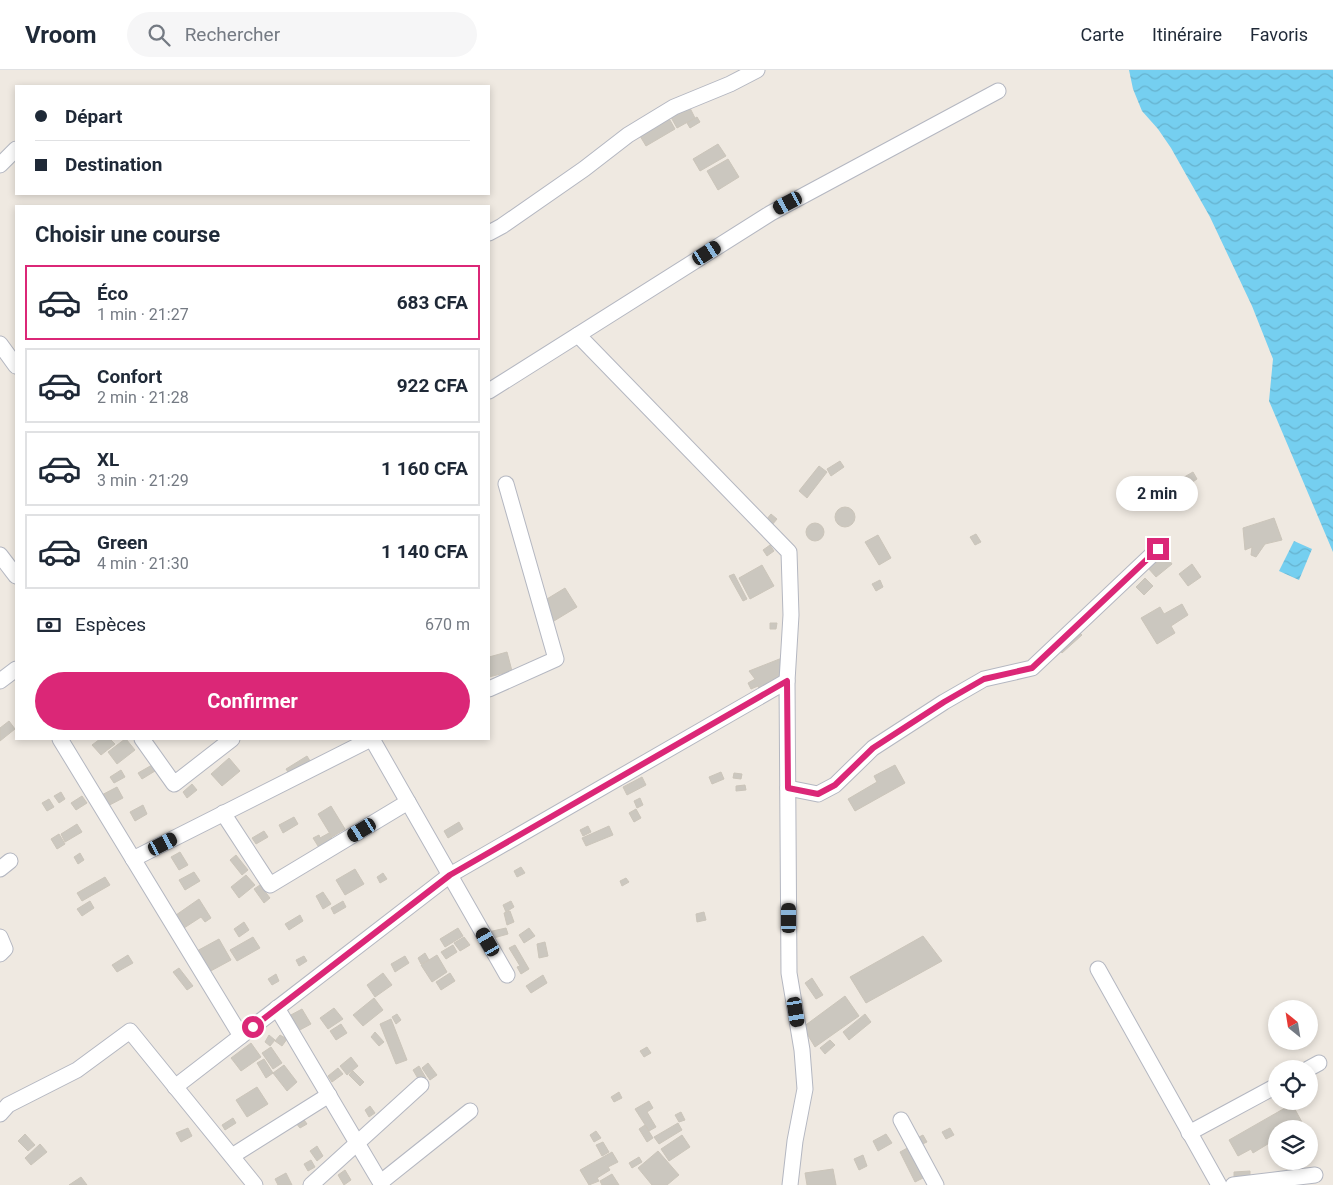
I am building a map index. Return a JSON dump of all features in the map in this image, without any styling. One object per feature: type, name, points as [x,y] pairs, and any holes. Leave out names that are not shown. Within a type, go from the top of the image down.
[{"type":"street","points":[[490,232],[584,169],[628,135],[674,107],[730,84],[757,70]]},
{"type":"street","points":[[490,390],[771,213],[998,91]]},
{"type":"street","points":[[0,165],[15,150]]},
{"type":"street","points":[[578,335],[789,552],[791,615],[787,681],[789,973],[802,1050],[805,1089],[795,1141],[790,1185]]},
{"type":"street","points":[[0,344],[15,365]]},
{"type":"street","points":[[490,689],[556,659],[506,484]]},
{"type":"street","points":[[788,788],[818,794],[835,785],[873,748],[944,702],[984,679],[1032,668],[1158,549]]},
{"type":"street","points":[[0,555],[15,575]]},
{"type":"street","points":[[0,681],[15,669]]},
{"type":"street","points":[[176,1087],[450,875],[787,681]]},
{"type":"street","points":[[61,740],[241,1036]]},
{"type":"street","points":[[143,740],[174,784],[231,740]]},
{"type":"street","points":[[133,859],[369,740]]},
{"type":"street","points":[[372,740],[507,975]]},
{"type":"street","points":[[223,813],[270,885],[408,802]]},
{"type":"street","points":[[0,937],[6,949],[0,954]]},
{"type":"street","points":[[1098,969],[1219,1185]]},
{"type":"street","points":[[277,1008],[381,1184],[470,1112]]},
{"type":"street","points":[[0,1114],[8,1105],[78,1070],[130,1031],[255,1185]]},
{"type":"street","points":[[311,1185],[421,1084]]},
{"type":"street","points":[[1190,1133],[1268,1090]]},
{"type":"street","points":[[232,1156],[328,1095]]},
{"type":"street","points":[[901,1120],[936,1185]]},
{"type":"street","points":[[1233,1185],[1314,1175]]},
{"type":"water","points":[[1129,70],[1333,70],[1333,552],[1269,401],[1273,359],[1252,306],[1210,217],[1171,148],[1142,111],[1133,89]]},
{"type":"water","points":[[1294,541],[1312,549],[1299,580],[1279,571]]},
{"type":"building","points":[[687,102],[695,118],[677,128],[668,112]]},
{"type":"building","points":[[666,113],[675,129],[646,146],[637,131]]},
{"type":"building","points":[[697,117],[700,122],[690,128],[687,123]]},
{"type":"building","points":[[718,144],[726,156],[700,171],[693,159]]},
{"type":"building","points":[[728,159],[739,177],[718,190],[707,171]]},
{"type":"building","points":[[840,461],[844,467],[831,476],[827,469]]},
{"type":"building","points":[[819,466],[827,472],[807,498],[799,491]]},
{"type":"building","points":[[1193,472],[1197,479],[1184,488],[1179,480]]},
{"type":"building","points":[[845,507],[852,510],[855,517],[852,524],[845,527],[838,524],[835,517],[838,510]]},
{"type":"building","points":[[771,514],[777,519],[772,525],[766,520]]},
{"type":"building","points":[[1274,518],[1282,540],[1265,544],[1256,557],[1251,555],[1252,547],[1245,550],[1243,528]]},
{"type":"building","points":[[815,523],[821,526],[824,532],[821,538],[815,541],[809,538],[806,532],[809,526]]},
{"type":"building","points":[[976,534],[981,542],[975,545],[970,537]]},
{"type":"building","points":[[878,535],[891,558],[879,565],[865,542]]},
{"type":"building","points":[[770,545],[774,551],[767,556],[763,550]]},
{"type":"building","points":[[1165,554],[1172,564],[1156,577],[1148,568]]},
{"type":"building","points":[[1192,564],[1201,577],[1188,586],[1179,574]]},
{"type":"building","points":[[762,565],[774,586],[750,599],[739,578]]},
{"type":"building","points":[[734,574],[747,599],[743,601],[729,576]]},
{"type":"building","points":[[1145,578],[1153,586],[1144,595],[1136,587]]},
{"type":"building","points":[[880,580],[883,587],[876,591],[872,584]]},
{"type":"building","points":[[565,588],[577,607],[549,624],[537,605]]},
{"type":"building","points":[[1182,604],[1188,615],[1171,626],[1175,633],[1157,644],[1141,618],[1160,607],[1164,614]]},
{"type":"building","points":[[770,623],[777,623],[776,629],[770,629]]},
{"type":"building","points":[[1075,628],[1082,635],[1062,653],[1056,647]]},
{"type":"building","points":[[507,652],[512,671],[490,677],[490,657]]},
{"type":"building","points":[[782,658],[783,689],[760,692],[758,686],[751,689],[748,683],[755,679],[749,671]]},
{"type":"building","points":[[9,721],[15,729],[0,741],[0,728]]},
{"type":"building","points":[[99,740],[111,740],[115,744],[101,755],[92,745]]},
{"type":"building","points":[[124,740],[127,740],[135,750],[117,764],[108,752]]},
{"type":"building","points":[[307,756],[312,764],[291,777],[286,769]]},
{"type":"building","points":[[229,758],[240,771],[222,786],[211,774]]},
{"type":"building","points":[[152,765],[155,771],[142,779],[138,773]]},
{"type":"building","points":[[895,765],[905,783],[855,811],[848,799],[877,782],[874,776]]},
{"type":"building","points":[[121,770],[125,777],[114,783],[110,777]]},
{"type":"building","points":[[721,772],[724,779],[712,784],[709,777]]},
{"type":"building","points":[[734,773],[742,774],[741,779],[733,778]]},
{"type":"building","points":[[642,777],[646,785],[627,795],[623,787]]},
{"type":"building","points":[[192,784],[197,790],[187,798],[183,792]]},
{"type":"building","points":[[745,785],[746,790],[736,791],[736,786]]},
{"type":"building","points":[[117,787],[123,798],[102,809],[96,798]]},
{"type":"building","points":[[61,792],[65,799],[59,803],[54,796]]},
{"type":"building","points":[[82,796],[87,803],[76,810],[71,803]]},
{"type":"building","points":[[640,798],[643,805],[637,808],[634,801]]},
{"type":"building","points":[[49,799],[54,807],[47,811],[42,803]]},
{"type":"building","points":[[143,805],[147,814],[135,821],[130,812]]},
{"type":"building","points":[[331,806],[345,829],[332,837],[318,814]]},
{"type":"building","points":[[636,809],[641,818],[634,822],[629,813]]},
{"type":"building","points":[[294,817],[298,824],[283,833],[279,825]]},
{"type":"building","points":[[459,822],[463,829],[448,838],[444,831]]},
{"type":"building","points":[[77,824],[82,832],[65,842],[61,834]]},
{"type":"building","points":[[588,826],[591,832],[583,836],[580,830]]},
{"type":"building","points":[[609,826],[613,835],[586,846],[582,838]]},
{"type":"building","points":[[264,831],[268,837],[256,844],[252,838]]},
{"type":"building","points":[[329,833],[336,846],[323,854],[313,838],[319,835],[320,838]]},
{"type":"building","points":[[59,834],[65,844],[57,849],[51,839]]},
{"type":"building","points":[[180,852],[188,865],[179,870],[171,857]]},
{"type":"building","points":[[80,853],[84,860],[78,864],[74,857]]},
{"type":"building","points":[[236,855],[248,870],[242,875],[230,860]]},
{"type":"building","points":[[521,867],[525,873],[517,877],[514,871]]},
{"type":"building","points":[[355,869],[364,884],[345,895],[336,880]]},
{"type":"building","points":[[194,872],[200,881],[185,890],[179,880]]},
{"type":"building","points":[[383,873],[387,879],[380,883],[377,877]]},
{"type":"building","points":[[246,875],[255,885],[239,898],[231,887]]},
{"type":"building","points":[[105,877],[110,885],[82,901],[77,893]]},
{"type":"building","points":[[626,878],[629,882],[622,886],[620,881]]},
{"type":"building","points":[[260,885],[270,898],[264,903],[254,889]]},
{"type":"building","points":[[323,892],[331,904],[323,909],[316,896]]},
{"type":"building","points":[[199,899],[211,918],[205,922],[201,917],[184,928],[176,915]]},
{"type":"building","points":[[90,901],[94,908],[82,916],[77,909]]},
{"type":"building","points":[[343,901],[346,907],[334,914],[331,908]]},
{"type":"building","points":[[511,901],[514,907],[506,912],[503,905]]},
{"type":"building","points":[[510,911],[514,922],[507,925],[504,913]]},
{"type":"building","points":[[704,912],[706,920],[697,922],[696,914]]},
{"type":"building","points":[[300,915],[303,921],[289,930],[285,924]]},
{"type":"building","points":[[244,922],[249,930],[239,937],[234,929]]},
{"type":"building","points":[[458,928],[463,936],[445,947],[440,939]]},
{"type":"building","points":[[506,928],[508,934],[490,939],[488,932]]},
{"type":"building","points":[[529,928],[535,936],[524,943],[519,935]]},
{"type":"building","points":[[923,936],[942,961],[866,1003],[850,977]]},
{"type":"building","points":[[253,937],[260,948],[237,961],[230,950]]},
{"type":"building","points":[[464,937],[470,945],[460,951],[454,943]]},
{"type":"building","points":[[219,939],[231,960],[207,973],[195,952]]},
{"type":"building","points":[[545,942],[548,956],[539,958],[537,944]]},
{"type":"building","points":[[453,945],[457,952],[446,959],[441,952]]},
{"type":"building","points":[[515,945],[529,969],[521,974],[517,967],[520,966],[509,948]]},
{"type":"building","points":[[425,953],[429,960],[421,964],[418,958]]},
{"type":"building","points":[[128,955],[133,963],[117,972],[112,965]]},
{"type":"building","points":[[437,955],[447,972],[432,982],[421,965]]},
{"type":"building","points":[[304,956],[307,961],[299,966],[296,960]]},
{"type":"building","points":[[405,956],[409,963],[395,972],[391,964]]},
{"type":"building","points":[[179,968],[193,986],[187,990],[173,972]]},
{"type":"building","points":[[383,973],[392,985],[375,997],[367,985]]},
{"type":"building","points":[[450,973],[455,981],[441,990],[436,982]]},
{"type":"building","points":[[276,974],[279,981],[272,985],[268,979]]},
{"type":"building","points":[[543,975],[547,983],[531,993],[526,986]]},
{"type":"building","points":[[812,978],[823,995],[816,999],[805,983]]},
{"type":"building","points":[[845,996],[859,1016],[815,1047],[803,1027]]},
{"type":"building","points":[[374,998],[383,1010],[363,1026],[353,1015]]},
{"type":"building","points":[[334,1008],[343,1019],[328,1029],[320,1018]]},
{"type":"building","points":[[302,1009],[311,1024],[298,1031],[289,1016]]},
{"type":"building","points":[[397,1014],[401,1020],[396,1024],[392,1017]]},
{"type":"building","points":[[865,1014],[871,1022],[849,1040],[843,1032]]},
{"type":"building","points":[[391,1019],[407,1060],[396,1064],[380,1024]]},
{"type":"building","points":[[341,1024],[347,1033],[336,1040],[330,1031]]},
{"type":"building","points":[[375,1032],[384,1042],[379,1046],[371,1037]]},
{"type":"building","points":[[269,1035],[275,1040],[270,1046],[265,1042]]},
{"type":"building","points":[[280,1035],[287,1039],[282,1046],[275,1041]]},
{"type":"building","points":[[830,1040],[835,1045],[825,1054],[820,1048]]},
{"type":"building","points":[[251,1043],[261,1057],[241,1071],[231,1058]]},
{"type":"building","points":[[271,1047],[282,1063],[273,1069],[262,1053]]},
{"type":"building","points":[[647,1047],[651,1053],[644,1057],[640,1051]]},
{"type":"building","points":[[351,1057],[358,1066],[347,1075],[340,1066]]},
{"type":"building","points":[[264,1059],[273,1073],[266,1078],[257,1063]]},
{"type":"building","points":[[428,1063],[437,1075],[430,1080],[422,1068]]},
{"type":"building","points":[[284,1065],[297,1082],[287,1091],[273,1073]]},
{"type":"building","points":[[419,1066],[426,1078],[420,1082],[413,1070]]},
{"type":"building","points":[[338,1068],[343,1074],[332,1082],[328,1076]]},
{"type":"building","points":[[353,1071],[364,1082],[360,1086],[349,1075]]},
{"type":"building","points":[[257,1087],[268,1104],[247,1117],[236,1100]]},
{"type":"building","points":[[619,1092],[622,1098],[614,1102],[611,1097]]},
{"type":"building","points":[[649,1101],[653,1108],[647,1112],[656,1127],[649,1131],[635,1109]]},
{"type":"building","points":[[370,1106],[375,1113],[369,1117],[365,1110]]},
{"type":"building","points":[[1282,1110],[1295,1110],[1301,1120],[1268,1120],[1268,1144],[1253,1153],[1251,1149],[1238,1156],[1229,1140]]},
{"type":"building","points":[[681,1112],[685,1120],[679,1122],[675,1115]]},
{"type":"building","points":[[302,1117],[307,1124],[300,1128],[295,1122]]},
{"type":"building","points":[[233,1118],[236,1123],[225,1130],[222,1125]]},
{"type":"building","points":[[678,1123],[682,1130],[659,1144],[654,1137]]},
{"type":"building","points":[[645,1125],[653,1138],[647,1142],[639,1129]]},
{"type":"building","points":[[188,1128],[192,1136],[181,1142],[176,1133]]},
{"type":"building","points":[[950,1128],[954,1135],[946,1139],[942,1132]]},
{"type":"building","points":[[596,1131],[601,1138],[594,1142],[590,1135]]},
{"type":"building","points":[[25,1134],[35,1145],[28,1151],[18,1141]]},
{"type":"building","points":[[886,1134],[892,1143],[878,1151],[873,1141]]},
{"type":"building","points":[[682,1135],[690,1147],[669,1161],[661,1149]]},
{"type":"building","points":[[923,1135],[927,1142],[918,1146],[915,1139]]},
{"type":"building","points":[[603,1142],[609,1152],[602,1156],[596,1145]]},
{"type":"building","points":[[40,1144],[47,1152],[31,1165],[25,1158]]},
{"type":"building","points":[[913,1145],[929,1175],[915,1182],[900,1152]]},
{"type":"building","points":[[317,1146],[323,1156],[317,1161],[310,1151]]},
{"type":"building","points":[[658,1151],[679,1175],[667,1185],[652,1185],[638,1168]]},
{"type":"building","points":[[612,1152],[618,1162],[608,1167],[610,1170],[597,1178],[599,1181],[589,1185],[580,1170]]},
{"type":"building","points":[[863,1155],[867,1166],[859,1170],[854,1159]]},
{"type":"building","points":[[639,1157],[642,1162],[632,1168],[629,1163]]},
{"type":"building","points":[[311,1160],[315,1167],[308,1171],[304,1164]]},
{"type":"building","points":[[833,1169],[836,1185],[807,1185],[805,1173]]},
{"type":"building","points":[[345,1170],[351,1180],[344,1185],[338,1175]]},
{"type":"building","points":[[1250,1171],[1250,1180],[1234,1181],[1234,1172]]},
{"type":"building","points":[[286,1173],[292,1185],[278,1185],[275,1179]]},
{"type":"building","points":[[612,1174],[619,1185],[602,1185],[600,1181]]},
{"type":"building","points":[[81,1177],[87,1185],[69,1185]]},
{"type":"route","points":[[253,1027],[450,875],[787,681],[788,788],[818,794],[835,785],[873,748],[944,702],[984,679],[1032,668],[1158,549]]}]
